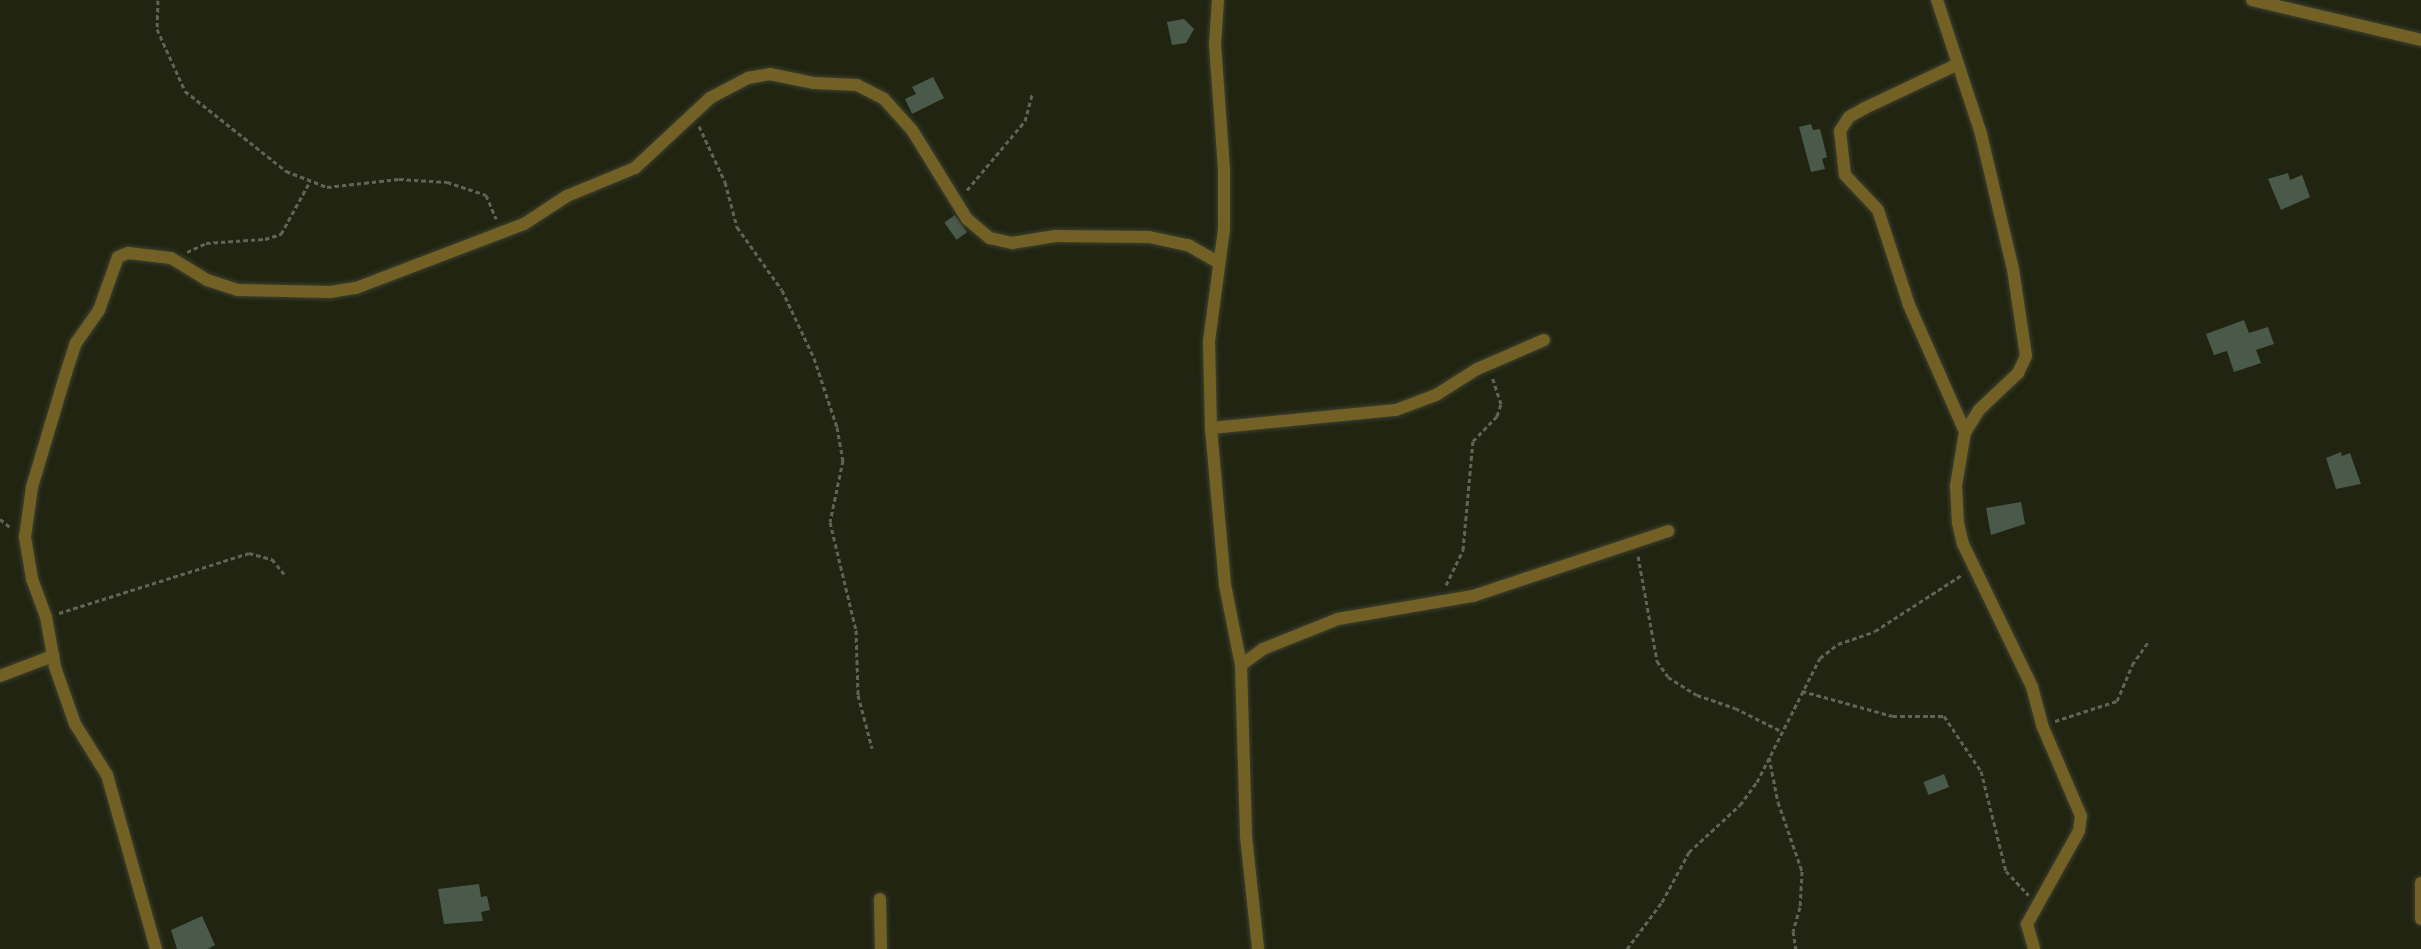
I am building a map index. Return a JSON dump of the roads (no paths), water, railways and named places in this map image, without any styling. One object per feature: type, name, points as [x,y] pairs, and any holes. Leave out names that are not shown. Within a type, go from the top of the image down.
[{"type":"street","points":[[1218,0],[1215,44],[1224,170],[1219,263],[1209,341],[1210,428],[1225,585],[1241,665],[1246,836],[1258,949]]},
{"type":"street","points":[[1936,0],[1981,134],[2000,211],[2026,356],[2018,373],[1979,410],[1965,432],[1956,509],[1963,544],[2032,687],[2042,725],[2081,816],[2079,831],[2027,924],[2034,949]]},
{"type":"street","points":[[2252,0],[2421,40]]},
{"type":"street","points":[[1956,65],[1865,108],[1845,120],[1840,131],[1845,175],[1878,210],[1909,305],[1965,432]]},
{"type":"street","points":[[156,949],[106,775],[75,724],[53,656],[46,617],[32,579],[25,537],[32,488],[74,347],[99,310],[118,257],[135,253],[177,261],[228,288],[330,292],[356,288],[532,221],[575,192],[635,168],[719,93],[759,75],[869,89],[898,112],[956,203],[981,233],[1001,242],[1055,236],[1149,237],[1188,245],[1219,263]]},
{"type":"street","points":[[1210,428],[1396,410],[1436,395],[1487,364],[1544,340]]},
{"type":"street","points":[[1241,665],[1263,649],[1338,619],[1499,589],[1668,531]]},
{"type":"street","points":[[0,676],[53,656]]},
{"type":"street","points":[[2421,883],[2421,919]]},
{"type":"street","points":[[880,899],[881,949]]}]
